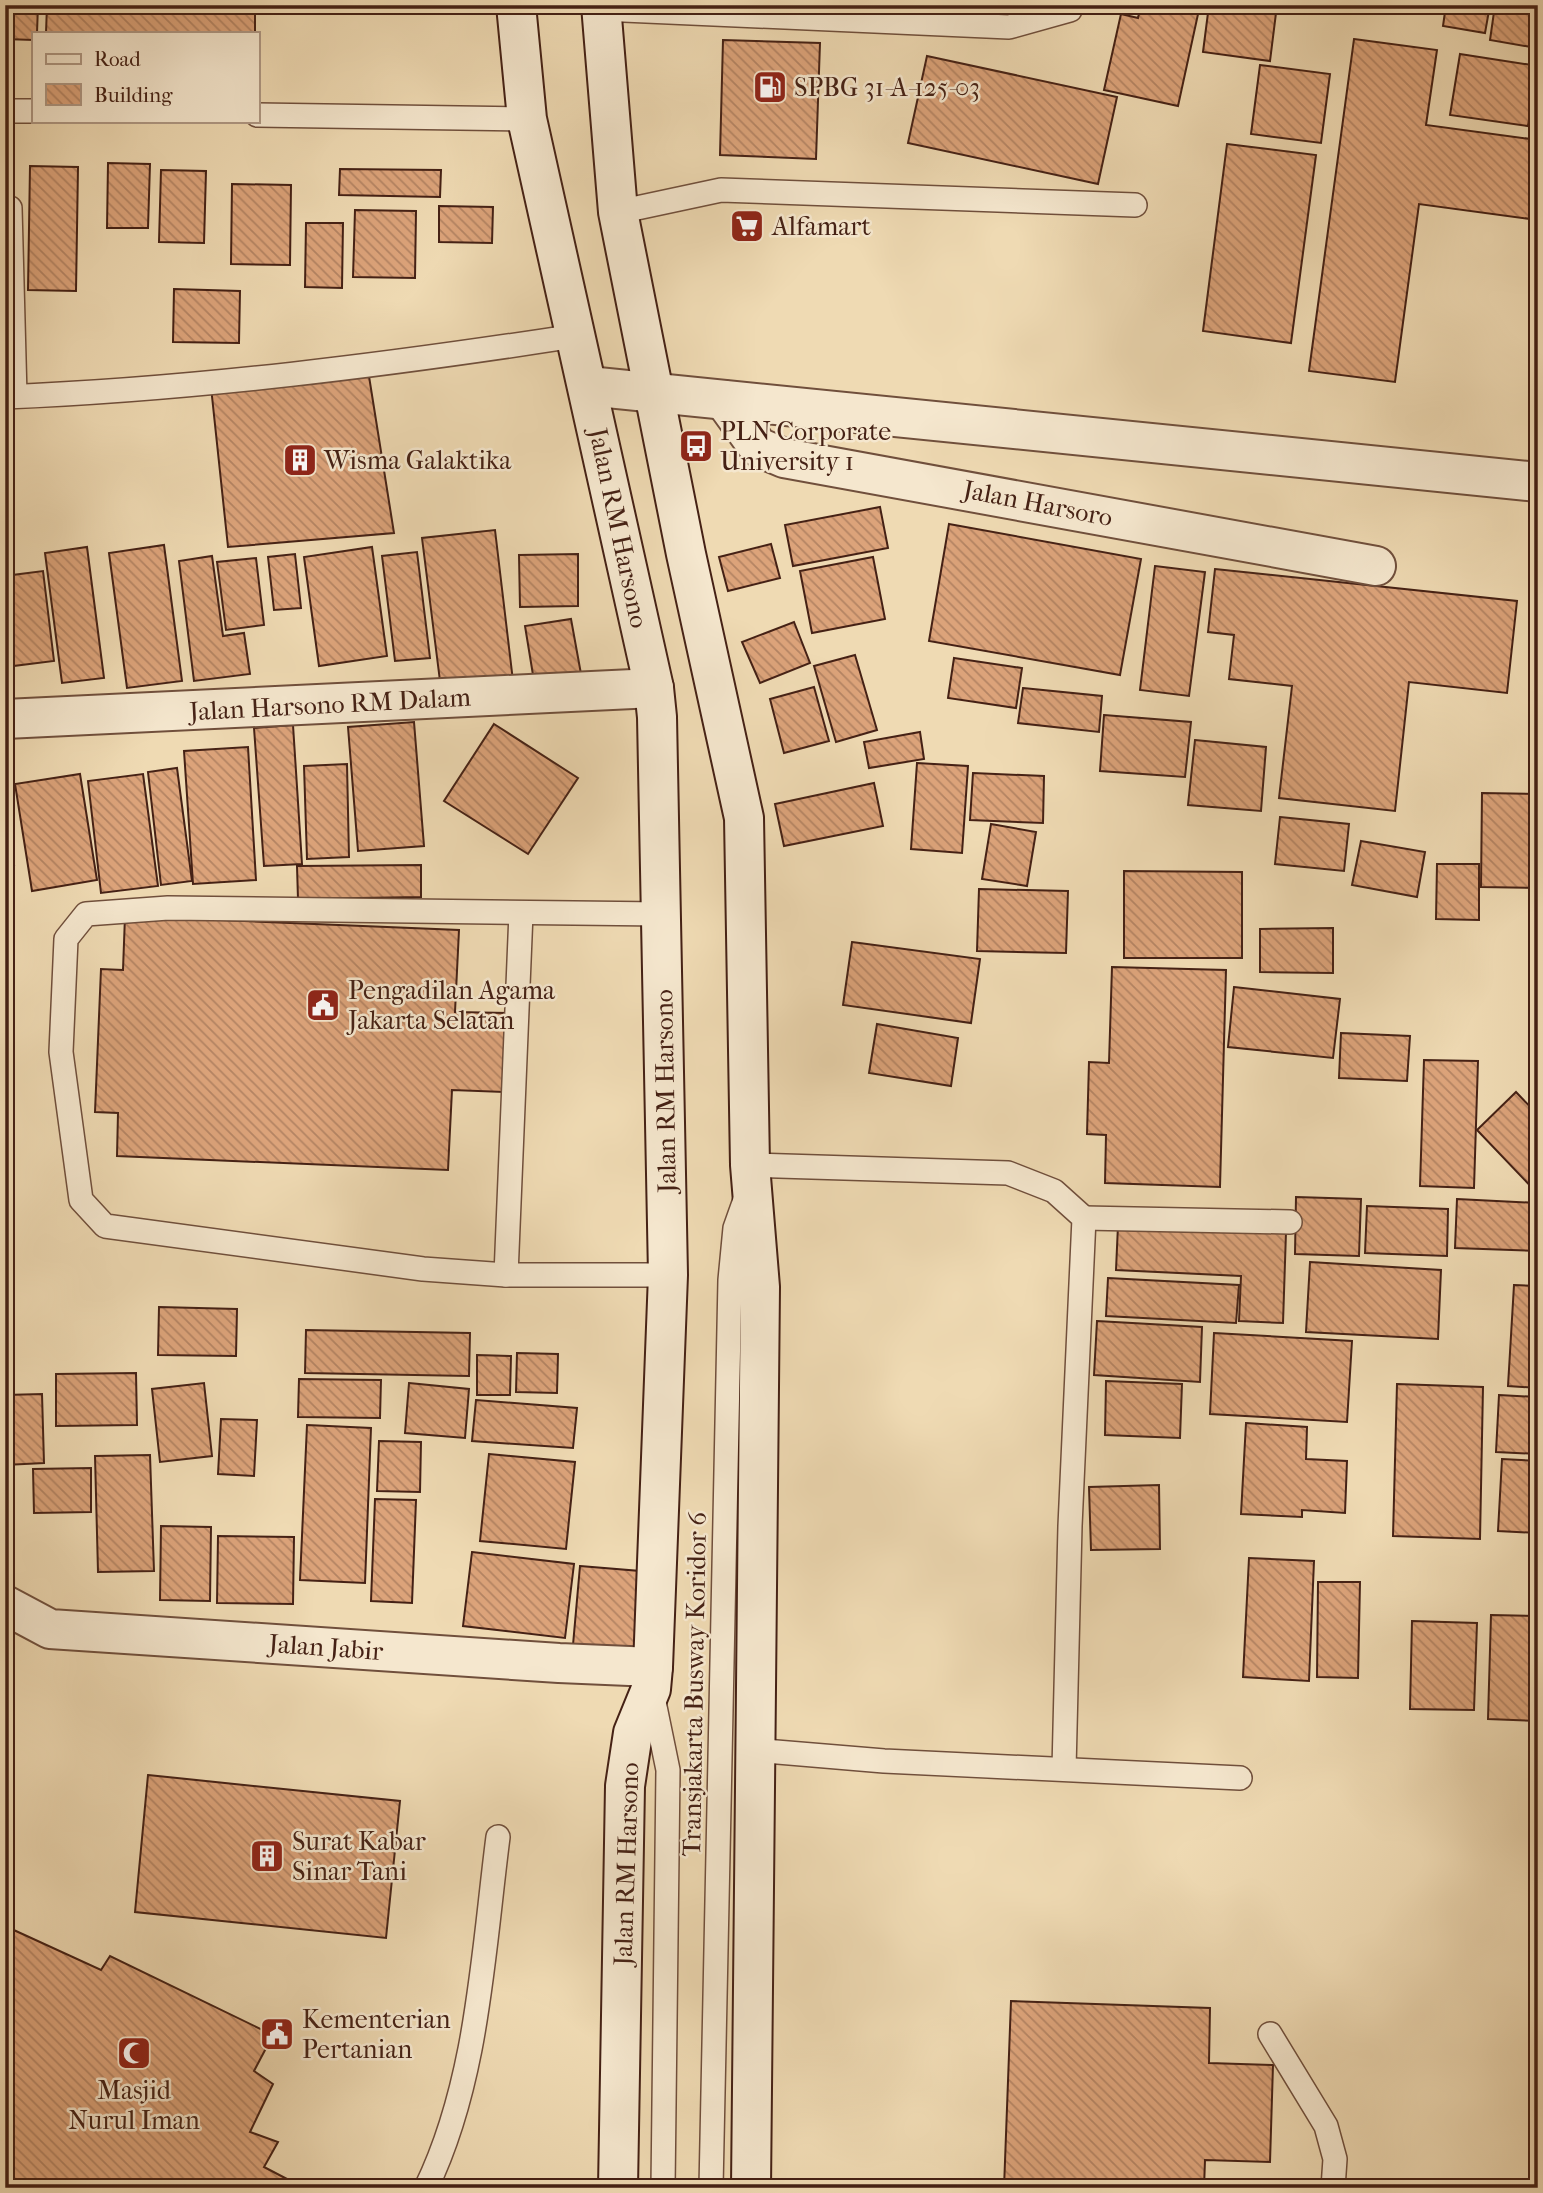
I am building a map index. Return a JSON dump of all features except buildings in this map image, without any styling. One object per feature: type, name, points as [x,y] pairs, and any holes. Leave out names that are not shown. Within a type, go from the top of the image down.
[{"type":"main road","name":"Jalan RM Harsono","points":[[516,5],[527,119],[654,688],[662,914],[668,1276],[652,1678],[633,1733],[625,1786],[618,2188]]},
{"type":"main road","points":[[601,7],[618,212],[653,393],[744,818],[750,1175],[760,1287],[753,1750],[751,2188]]},
{"type":"main road","points":[[588,386],[1538,482]]},
{"type":"main road","name":"Jalan Harsoro","points":[[724,400],[758,447],[784,458],[1376,566]]},
{"type":"main road","name":"Jalan Harsono RM Dalam","points":[[5,719],[654,688]]},
{"type":"main road","name":"Jalan Jabir","points":[[5,1605],[50,1629],[559,1663],[652,1678]]},
{"type":"lane","points":[[601,7],[1009,27],[1070,10],[1071,5]]},
{"type":"lane","points":[[5,111],[32,111]]},
{"type":"lane","points":[[259,115],[527,119]]},
{"type":"lane","points":[[618,212],[721,190],[1135,205]]},
{"type":"lane","points":[[10,208],[10,397],[192,386],[401,362],[575,336]]},
{"type":"lane","points":[[662,914],[168,908],[86,914],[66,939],[61,1052],[81,1200],[105,1226],[424,1269],[506,1275],[668,1276]]},
{"type":"lane","points":[[506,1275],[521,913]]},
{"type":"lane","points":[[750,1175],[1008,1172],[1054,1191],[1084,1218],[1290,1222]]},
{"type":"lane","name":"Transjakarta Busway Koridor 6","points":[[711,2188],[730,1280],[735,1228],[750,1175]]},
{"type":"lane","points":[[1064,1769],[1070,1526],[1084,1218]]},
{"type":"lane","name":"Transjakarta Busway Koridor 6","points":[[652,1678],[668,1770],[663,2188]]},
{"type":"lane","points":[[753,1750],[884,1761],[1240,1778]]},
{"type":"lane","points":[[426,2188],[458,2104],[476,2001],[498,1837]]},
{"type":"lane","points":[[1270,2035],[1326,2126],[1335,2159],[1333,2188]]},
{"type":"place","name":"SPBG 31-A-125-03","points":[[770,87]]},
{"type":"place","name":"Alfamart","points":[[747,226]]},
{"type":"place","name":"PLN Corporate University 1","points":[[696,446]]},
{"type":"place","name":"Wisma Galaktika","points":[[300,460]]},
{"type":"place","name":"Pengadilan Agama Jakarta Selatan","points":[[323,1005]]},
{"type":"place","name":"Surat Kabar Sinar Tani","points":[[267,1856]]},
{"type":"place","name":"Kementerian Pertanian","points":[[277,2034]]},
{"type":"place","name":"Masjid Nurul Iman","points":[[134,2053]]}]
